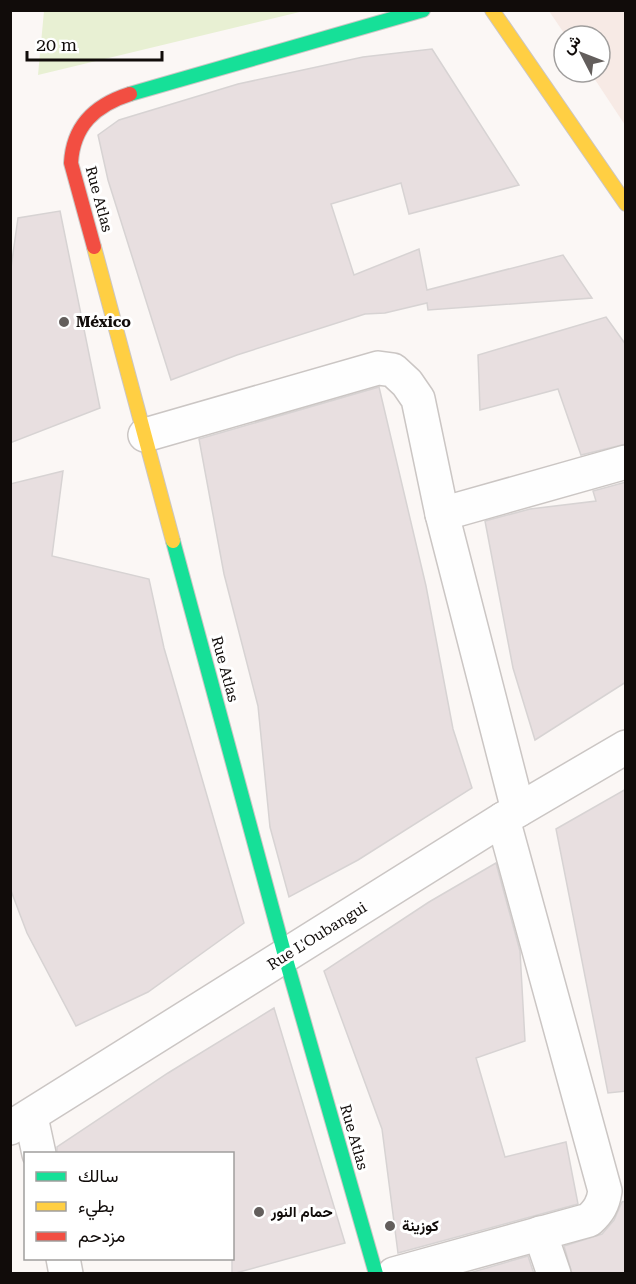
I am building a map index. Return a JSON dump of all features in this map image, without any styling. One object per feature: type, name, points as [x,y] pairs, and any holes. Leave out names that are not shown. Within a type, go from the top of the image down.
[{"type":"street","name":"Rue Atlas","points":[[376,1274],[285,956],[71,163],[71,141],[83,121],[100,108],[126,95],[423,10]]},
{"type":"street","points":[[492,10],[626,204]]},
{"type":"street","points":[[145,435],[378,368],[393,370],[418,399],[510,815],[605,1191],[601,1207],[589,1220],[394,1274]]},
{"type":"street","points":[[442,514],[626,462]]},
{"type":"street","name":"Rue L'Oubangui","points":[[21,1123],[510,815],[626,747]]},
{"type":"street","points":[[21,1123],[38,1152]]},
{"type":"street","points":[[540,1233],[554,1274]]},
{"type":"shaded area","points":[[549,11],[625,11],[625,125],[598,84],[612,84],[612,24],[558,24]]},
{"type":"green space","points":[[44,10],[304,11],[38,75]]},
{"type":"building","points":[[432,49],[519,185],[409,214],[401,183],[331,204],[354,275],[419,249],[427,290],[563,255],[592,298],[428,310],[427,303],[385,313],[365,314],[237,355],[171,380],[108,180],[98,135],[119,120],[238,84],[363,57]]},
{"type":"building","points":[[60,211],[100,408],[10,443],[10,275],[18,218]]},
{"type":"building","points":[[606,317],[626,345],[626,444],[581,455],[558,389],[480,410],[478,355]]},
{"type":"building","points":[[379,387],[426,586],[453,729],[472,788],[358,860],[289,897],[270,827],[258,706],[224,574],[199,439]]},
{"type":"building","points":[[63,471],[52,556],[149,579],[164,648],[244,923],[148,992],[76,1026],[27,933],[10,888],[10,484]]},
{"type":"building","points":[[626,482],[626,682],[535,740],[513,668],[485,521],[530,509],[596,501],[593,491]]},
{"type":"building","points":[[626,789],[626,1091],[608,1093],[556,829]]},
{"type":"building","points":[[496,863],[520,951],[525,1041],[476,1058],[505,1157],[566,1142],[578,1204],[398,1253],[382,1129],[324,971],[429,902]]},
{"type":"building","points":[[274,1008],[345,1243],[232,1274],[234,1152],[57,1152],[57,1147],[168,1073]]},
{"type":"building","points":[[626,1201],[626,1274],[572,1274],[564,1246],[602,1234],[614,1220],[622,1202]]},
{"type":"building","points":[[528,1256],[534,1274],[466,1274]]},
{"type":"traffic: fast","points":[[130,94],[423,10]]},
{"type":"traffic: fast","points":[[173,541],[285,956],[376,1274]]},
{"type":"traffic: slow","points":[[492,10],[626,204]]},
{"type":"traffic: slow","points":[[94,247],[173,541]]},
{"type":"traffic: jam","points":[[94,247],[71,163],[73,150],[81,128],[96,111],[130,94]]},
{"type":"place","name":"México","points":[[64,322]]},
{"type":"place","name":"حمام النور","points":[[259,1212]]},
{"type":"place","name":"كوزينة","points":[[390,1226]]}]
